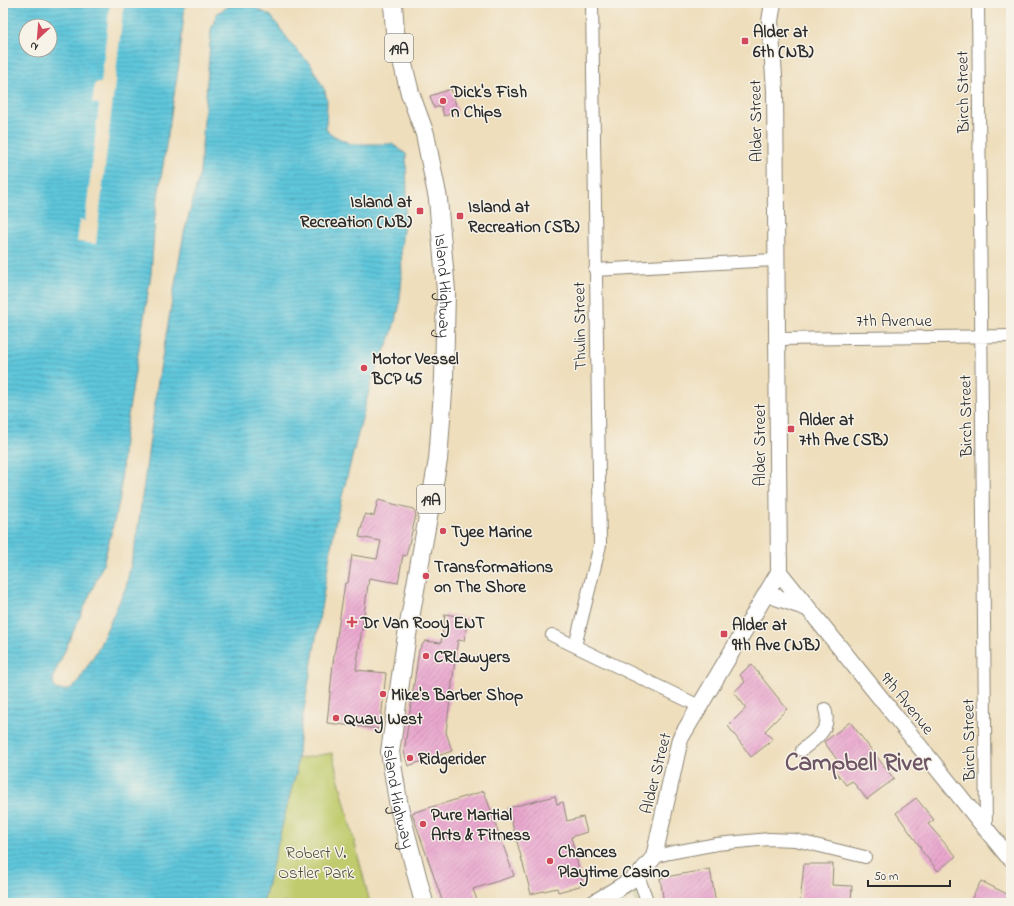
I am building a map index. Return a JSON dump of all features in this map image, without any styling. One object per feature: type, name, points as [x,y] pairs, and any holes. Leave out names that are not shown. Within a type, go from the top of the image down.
[{"type":"main road","name":"Island Highway","points":[[393,3],[395,32],[410,93],[425,134],[438,199],[446,291],[444,378],[438,460],[406,641],[390,752],[399,807],[424,903]]},
{"type":"street","name":"Thulin Street","points":[[575,646],[600,544],[592,3]]},
{"type":"street","name":"Alder Street","points":[[654,857],[680,739],[779,572],[775,260],[775,90],[770,21],[773,3]]},
{"type":"street","name":"Birch Street","points":[[978,3],[986,829]]},
{"type":"street","points":[[595,270],[775,260]]},
{"type":"street","name":"7th Avenue","points":[[777,339],[1011,336]]},
{"type":"street","name":"9th Avenue","points":[[779,572],[1007,855],[1011,858]]},
{"type":"street","points":[[767,594],[807,608]]},
{"type":"street","points":[[552,635],[699,706]]},
{"type":"street","points":[[802,750],[823,731],[827,724],[828,717],[825,709]]},
{"type":"street","points":[[594,903],[638,876],[654,857],[717,844],[768,839],[795,840],[865,857]]},
{"type":"street","points":[[638,876],[648,903]]},
{"type":"green space","name":"Robert V. Ostler Park","points":[[332,753],[370,903],[263,903],[296,774],[297,759]]},
{"type":"green space","points":[[633,883],[639,903],[636,903],[633,895],[620,903],[600,903]]},
{"type":"water","points":[[3,3],[185,3],[179,64],[155,216],[151,274],[124,440],[120,498],[103,565],[53,677],[54,687],[58,690],[67,690],[76,685],[98,649],[126,587],[137,535],[157,387],[184,233],[200,173],[211,30],[217,13],[231,5],[248,4],[271,16],[293,46],[311,65],[325,91],[327,101],[326,129],[330,134],[351,144],[392,144],[406,154],[407,197],[401,247],[402,277],[399,308],[390,338],[372,379],[335,524],[299,740],[296,774],[263,903],[3,903]]},
{"type":"pier","points":[[110,3],[124,3],[96,244],[77,242],[80,220],[85,221],[99,104],[92,103],[95,83],[101,83]]},
{"type":"building","name":"Dick's Fish n Chips","points":[[451,89],[458,112],[444,116],[441,106],[434,108],[430,96]]},
{"type":"building","points":[[378,500],[413,509],[416,515],[406,556],[403,555],[398,583],[369,578],[356,670],[386,673],[380,729],[327,723],[333,663],[345,583],[348,583],[352,555],[377,559],[381,541],[359,537],[365,514],[374,516]]},
{"type":"building","points":[[445,614],[468,618],[464,641],[458,640],[446,732],[452,751],[408,766],[404,752],[419,650],[425,641],[441,643]]},
{"type":"building","points":[[751,664],[787,709],[765,731],[773,740],[751,757],[728,726],[746,708],[734,692],[745,682],[740,675]]},
{"type":"building","points":[[850,722],[894,779],[867,799],[852,781],[846,785],[831,766],[838,761],[824,742]]},
{"type":"building","points":[[484,791],[514,876],[473,889],[478,903],[443,903],[412,813]]},
{"type":"building","name":"Chances Playtime Casino","points":[[555,796],[557,804],[563,802],[567,821],[583,817],[587,832],[571,837],[583,885],[558,892],[557,888],[531,894],[508,808]]},
{"type":"building","points":[[916,798],[934,820],[928,824],[956,856],[938,871],[920,849],[921,848],[896,813]]},
{"type":"building","points":[[804,864],[833,864],[832,885],[852,886],[851,903],[800,903]]},
{"type":"building","points":[[710,869],[716,903],[664,903],[660,878]]},
{"type":"building","points":[[981,881],[1011,896],[1011,903],[969,903]]},
{"type":"place","name":"Alder at 6th (NB)","points":[[745,41]]},
{"type":"place","name":"Dick's Fish n Chips","points":[[443,101]]},
{"type":"place","name":"Island at Recreation (NB)","points":[[420,211]]},
{"type":"place","name":"Island at Recreation (SB)","points":[[460,216]]},
{"type":"place","name":"Motor Vessel BCP 45","points":[[364,368]]},
{"type":"place","name":"Alder at 7th Ave (SB)","points":[[791,429]]},
{"type":"place","name":"Tyee Marine","points":[[443,531]]},
{"type":"place","name":"Transformations on The Shore","points":[[426,576]]},
{"type":"place","name":"Dr Van Rooy ENT","points":[[352,622]]},
{"type":"place","name":"Alder at 9th Ave (NB)","points":[[724,634]]},
{"type":"place","name":"CRLawyers","points":[[426,656]]},
{"type":"place","name":"Mike's Barber Shop","points":[[383,694]]},
{"type":"place","name":"Quay West","points":[[336,718]]},
{"type":"place","name":"Ridgerider","points":[[410,758]]},
{"type":"place","name":"Pure Martial Arts & Fitness","points":[[423,824]]},
{"type":"place","name":"Chances Playtime Casino","points":[[550,861]]},
{"type":"district","name":"Campbell River","points":[[858,761]]}]
